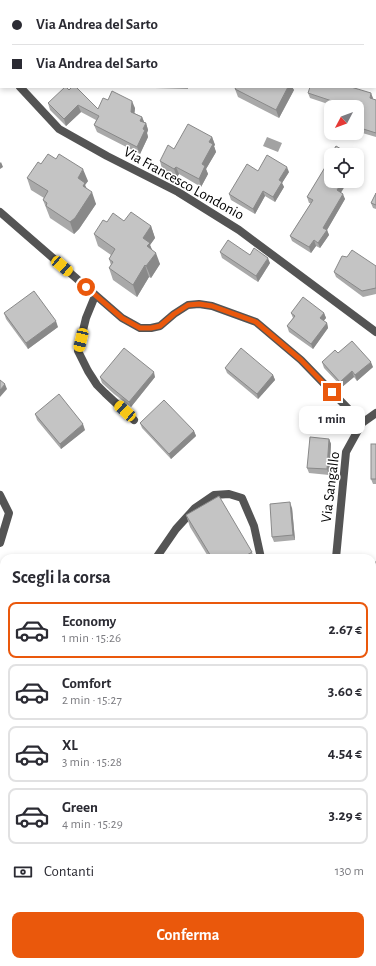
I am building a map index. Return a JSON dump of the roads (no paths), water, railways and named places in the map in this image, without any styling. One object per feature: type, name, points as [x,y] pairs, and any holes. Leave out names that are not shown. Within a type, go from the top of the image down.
[{"type":"street","name":"Via Francesco Londonio","points":[[21,88],[60,129],[107,156],[178,192],[239,230],[376,332]]},
{"type":"street","points":[[0,212],[95,296],[122,318],[140,328],[160,326],[188,305],[199,304],[212,306],[256,322],[301,360],[362,423],[376,413]]},
{"type":"street","points":[[95,296],[86,318],[78,351],[97,385],[134,420]]},
{"type":"street","name":"Via Sangallo","points":[[336,554],[346,452],[362,423]]},
{"type":"street","points":[[159,554],[176,529],[195,508],[214,495],[229,494],[242,498],[254,526],[261,554]]},
{"type":"street","points":[[0,495],[9,513],[0,543]]}]
